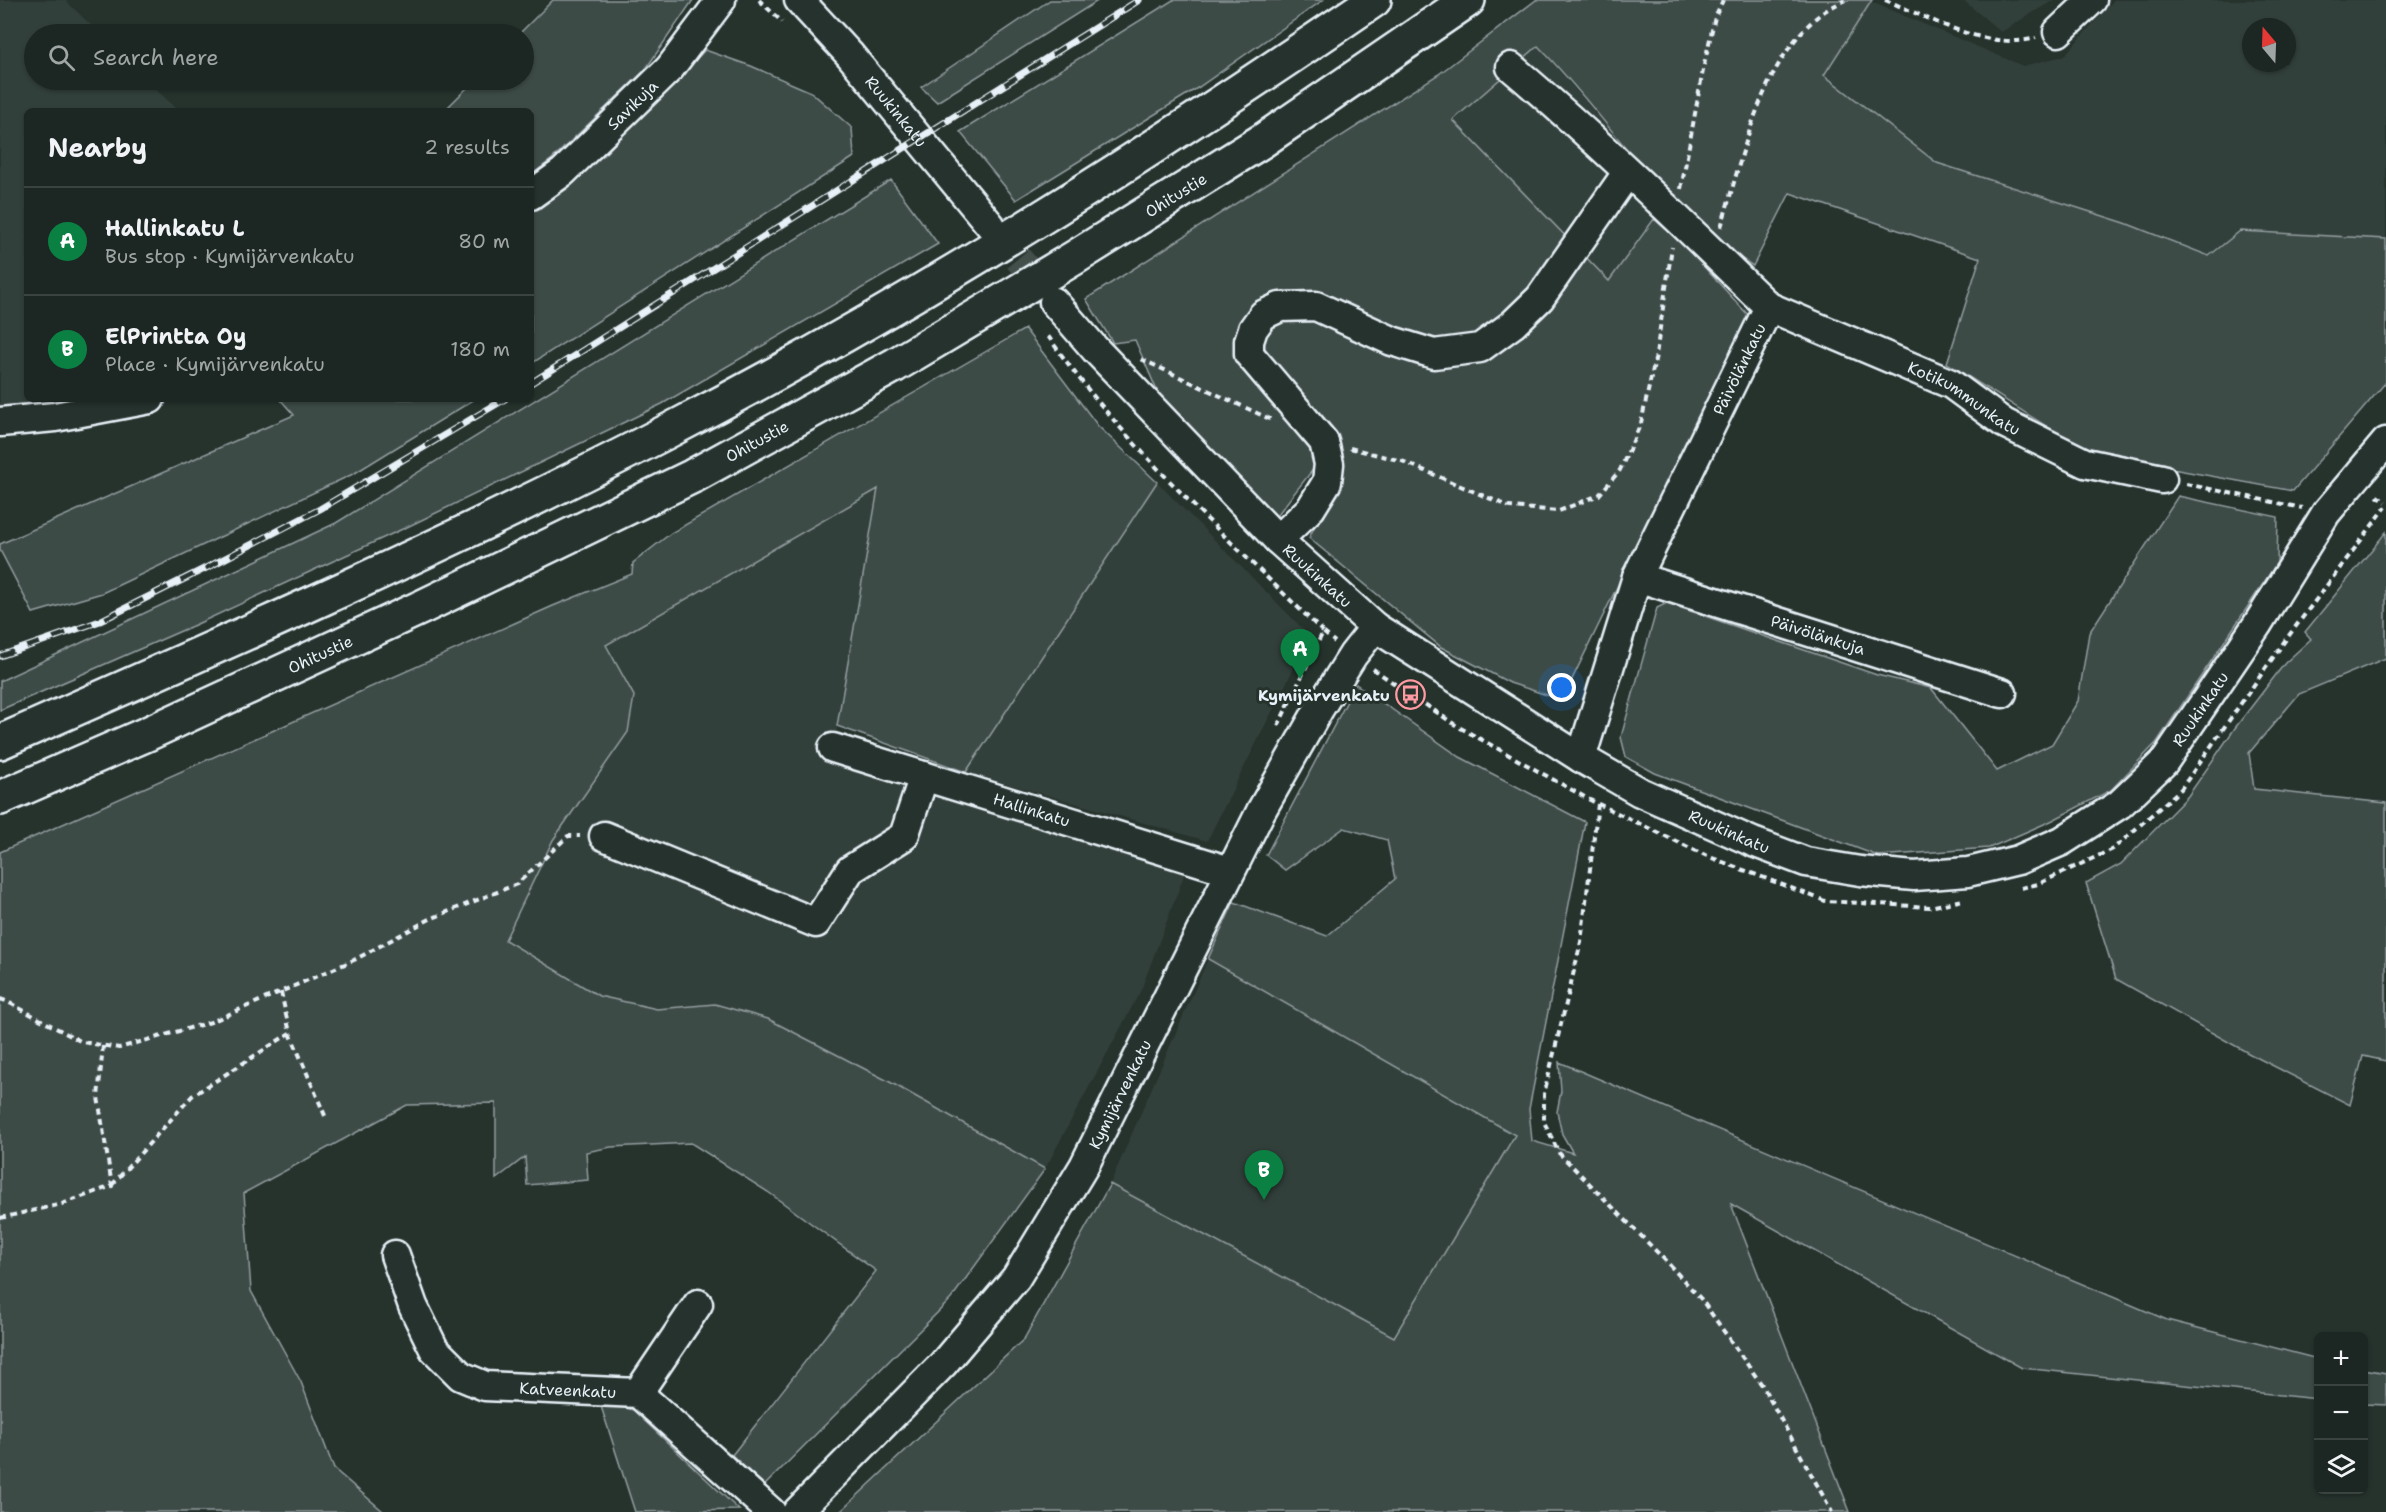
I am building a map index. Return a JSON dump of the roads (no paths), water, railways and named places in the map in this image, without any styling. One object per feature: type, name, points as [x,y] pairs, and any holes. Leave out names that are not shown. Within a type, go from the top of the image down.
[{"type":"highway","points":[[0,742],[399,564],[671,430],[869,321],[1042,218],[1229,99],[1374,0]]},
{"type":"highway","name":"Ohitustie","points":[[0,798],[147,734],[412,612],[693,476],[895,365],[1074,258],[1262,141],[1468,0]]},
{"type":"street","name":"Savikuja","points":[[534,193],[563,172],[670,68],[721,0]]},
{"type":"street","name":"Ruukinkatu","points":[[799,0],[850,55],[991,226]]},
{"type":"street","points":[[2058,32],[2092,0]]},
{"type":"street","name":"Päivölänkatu","points":[[1511,67],[1581,127],[1769,307],[1637,577],[1581,758]]},
{"type":"street","points":[[1278,540],[1311,508],[1327,482],[1329,464],[1324,442],[1249,354],[1249,341],[1263,315],[1280,307],[1316,306],[1392,341],[1434,354],[1480,348],[1514,324],[1540,298],[1627,173]]},
{"type":"street","name":"Ruukinkatu","points":[[1054,302],[1095,349],[1278,540],[1376,627],[1581,758],[1640,792],[1753,842],[1806,862],[1860,871],[1914,876],[1968,872],[2018,860],[2062,841],[2120,804],[2164,762],[2257,625],[2326,513],[2386,442]]},
{"type":"street","name":"Kotikummunkatu","points":[[1769,307],[1951,384],[2004,423],[2085,464],[2162,479]]},
{"type":"street","points":[[0,422],[55,417],[134,402]]},
{"type":"street","name":"Päivölänkuja","points":[[1637,577],[2001,693]]},
{"type":"street","name":"Kymijärvenkatu","points":[[797,1512],[943,1364],[1016,1278],[1084,1166],[1261,811],[1319,709],[1353,656],[1376,627]]},
{"type":"street","name":"Hallinkatu","points":[[833,748],[1230,871]]},
{"type":"street","points":[[604,836],[816,923],[850,870],[904,836],[924,776]]},
{"type":"street","name":"Katveenkatu","points":[[395,1255],[413,1306],[434,1350],[461,1376],[485,1386],[638,1393],[771,1512]]},
{"type":"street","points":[[638,1393],[698,1304]]},
{"type":"tunnel","points":[[991,226],[1051,298]]},
{"type":"railway","points":[[534,381],[1139,0]]},
{"type":"railway","points":[[0,656],[100,621],[216,563],[320,509],[500,402]]},
{"type":"place","name":"Hallinkatu L","points":[[1300,679]]},
{"type":"place","name":"Kymijärvenkatu","points":[[1411,695]]},
{"type":"place","name":"ElPrintta Oy","points":[[1264,1200]]}]
